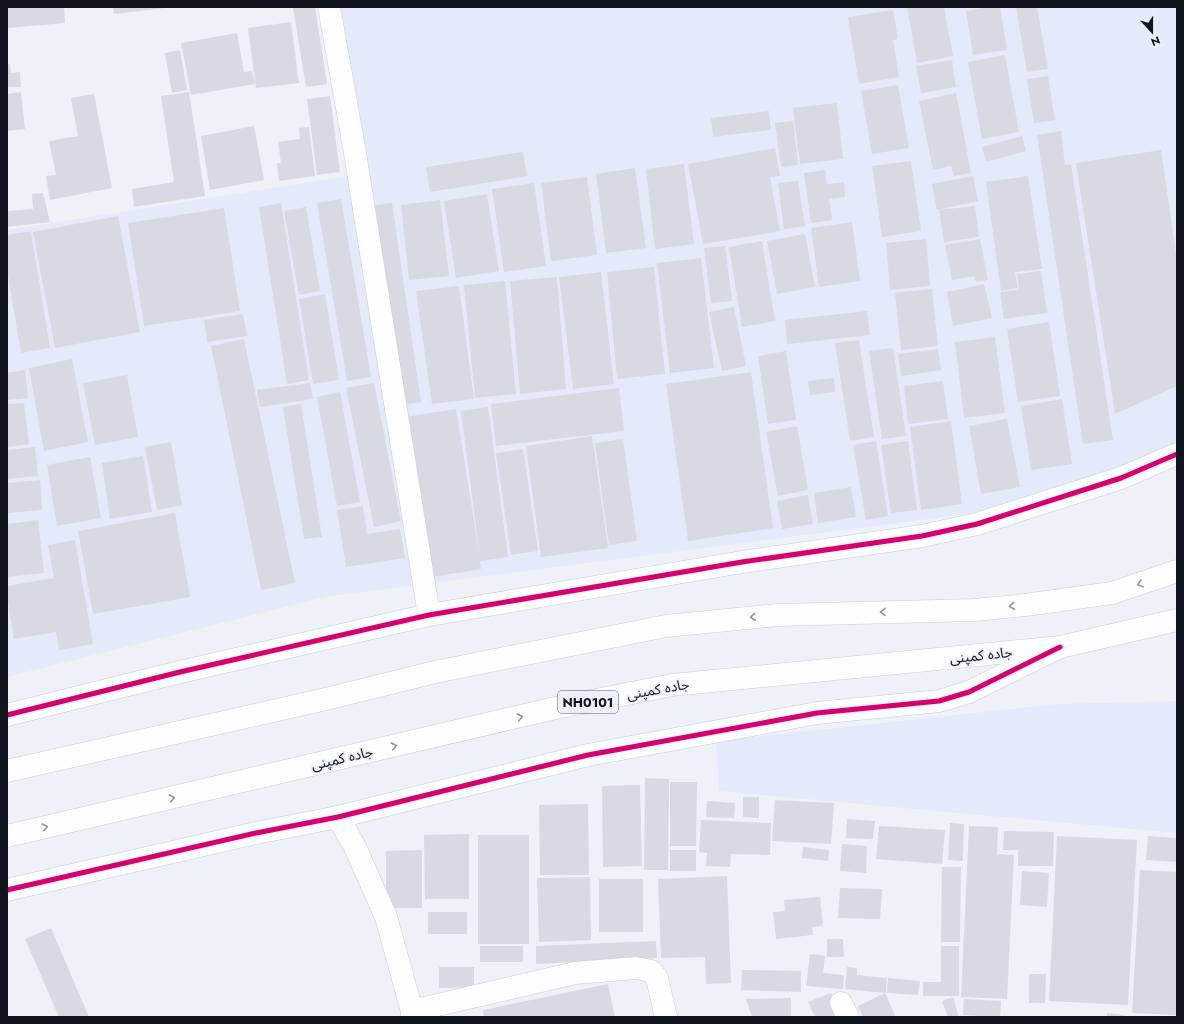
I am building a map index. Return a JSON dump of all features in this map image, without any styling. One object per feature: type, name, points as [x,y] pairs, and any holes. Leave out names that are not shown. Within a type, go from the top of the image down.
[{"type":"main road","points":[[329,7],[357,163],[429,615]]},
{"type":"main road","points":[[7,715],[180,672],[429,615],[742,562],[922,536],[977,524],[1120,478],[1177,454]]},
{"type":"main road","points":[[7,771],[318,701],[435,672],[666,626],[778,615],[975,610],[1018,606],[1112,593],[1177,571]]},
{"type":"main road","name":"جاده کمپنی","points":[[7,836],[551,709],[672,685],[1060,647],[1177,620]]},
{"type":"main road","points":[[7,890],[256,833],[338,817],[588,755],[817,713],[939,701],[969,692],[1060,647]]},
{"type":"main road","points":[[338,817],[355,846],[386,917],[412,1014],[575,973],[636,968],[651,971],[657,978],[666,1017]]},
{"type":"shaded area","points":[[340,7],[1177,7],[1177,447],[1108,496],[324,597],[7,677],[7,230],[355,175]]},
{"type":"shaded area","points":[[1177,701],[1177,833],[719,791],[716,741],[1057,704]]},
{"type":"building","points":[[7,7],[64,7],[65,23],[7,28]]},
{"type":"building","points":[[113,7],[163,7],[164,8],[114,14]]},
{"type":"building","points":[[315,7],[327,84],[306,87],[293,8]]},
{"type":"building","points":[[907,7],[944,7],[953,56],[917,63]]},
{"type":"building","points":[[1000,7],[1007,50],[973,55],[966,11]]},
{"type":"building","points":[[1016,7],[1037,7],[1048,69],[1027,72]]},
{"type":"building","points":[[893,10],[898,39],[893,40],[899,77],[859,84],[848,17]]},
{"type":"building","points":[[291,22],[299,83],[256,88],[248,28]]},
{"type":"building","points":[[237,33],[244,72],[252,71],[255,84],[191,95],[181,43]]},
{"type":"building","points":[[180,50],[187,90],[172,93],[165,53]]},
{"type":"building","points":[[1005,55],[1019,132],[982,139],[968,62]]},
{"type":"building","points":[[952,60],[956,87],[921,93],[916,66]]},
{"type":"building","points":[[10,64],[11,73],[20,72],[21,87],[7,87],[7,65]]},
{"type":"building","points":[[1048,76],[1055,120],[1034,123],[1027,79]]},
{"type":"building","points":[[898,85],[909,148],[872,154],[861,91]]},
{"type":"building","points":[[21,92],[25,129],[7,131],[7,94]]},
{"type":"building","points":[[189,92],[205,196],[134,207],[132,189],[174,182],[161,96]]},
{"type":"building","points":[[956,93],[971,173],[954,176],[951,166],[933,170],[919,101]]},
{"type":"building","points":[[94,94],[112,188],[50,200],[46,176],[56,175],[49,141],[78,136],[71,98]]},
{"type":"building","points":[[330,96],[340,172],[317,175],[307,99]]},
{"type":"building","points":[[837,103],[843,159],[800,164],[793,108]]},
{"type":"building","points":[[769,111],[771,130],[713,137],[711,118]]},
{"type":"building","points":[[793,121],[798,165],[781,167],[775,123]]},
{"type":"building","points":[[254,126],[264,180],[210,190],[201,136]]},
{"type":"building","points":[[309,127],[315,176],[279,181],[277,163],[281,163],[278,142],[300,139],[299,128]]},
{"type":"building","points":[[1061,131],[1065,165],[1071,164],[1113,440],[1083,444],[1037,135]]},
{"type":"building","points":[[1022,136],[1026,151],[986,162],[982,147]]},
{"type":"building","points":[[775,148],[780,176],[770,177],[780,231],[703,244],[688,164]]},
{"type":"building","points":[[1161,150],[1177,260],[1177,386],[1115,414],[1076,163]]},
{"type":"building","points":[[523,152],[527,176],[430,192],[426,167]]},
{"type":"building","points":[[911,161],[921,231],[882,237],[872,166]]},
{"type":"building","points":[[684,164],[694,244],[655,249],[646,169]]},
{"type":"building","points":[[635,168],[646,248],[606,253],[596,174]]},
{"type":"building","points":[[825,170],[827,184],[844,182],[845,197],[829,199],[832,220],[811,223],[804,173]]},
{"type":"building","points":[[973,176],[978,201],[937,210],[932,184]]},
{"type":"building","points":[[1028,176],[1042,269],[1015,272],[1018,288],[1001,291],[986,182]]},
{"type":"building","points":[[587,177],[597,255],[551,261],[541,183]]},
{"type":"building","points":[[798,181],[805,226],[784,229],[778,183]]},
{"type":"building","points":[[534,183],[546,266],[504,272],[492,189]]},
{"type":"building","points":[[43,193],[50,222],[7,227],[7,211],[33,209],[32,194]]},
{"type":"building","points":[[487,194],[499,271],[456,278],[444,201]]},
{"type":"building","points":[[341,199],[371,377],[347,381],[317,203]]},
{"type":"building","points":[[440,200],[449,276],[409,280],[401,205]]},
{"type":"building","points":[[281,203],[309,380],[287,384],[259,207]]},
{"type":"building","points":[[392,203],[421,402],[400,405],[371,206]]},
{"type":"building","points":[[975,206],[979,237],[944,242],[939,210]]},
{"type":"building","points":[[306,207],[320,291],[299,295],[284,211]]},
{"type":"building","points":[[224,208],[240,311],[144,326],[128,223]]},
{"type":"building","points":[[118,216],[140,332],[55,348],[33,232]]},
{"type":"building","points":[[852,222],[860,281],[819,287],[811,228]]},
{"type":"building","points":[[31,231],[50,348],[21,353],[7,270],[7,235]]},
{"type":"building","points":[[805,234],[815,287],[777,294],[767,241]]},
{"type":"building","points":[[926,239],[930,286],[890,290],[886,243]]},
{"type":"building","points":[[980,239],[988,280],[976,282],[974,276],[952,280],[945,245]]},
{"type":"building","points":[[762,241],[775,321],[742,327],[729,247]]},
{"type":"building","points":[[725,246],[732,301],[711,303],[704,248]]},
{"type":"building","points":[[701,258],[714,368],[670,373],[657,263]]},
{"type":"building","points":[[654,267],[665,374],[617,379],[607,272]]},
{"type":"building","points":[[1041,271],[1047,313],[1004,319],[1000,292],[1019,290],[1017,274]]},
{"type":"building","points":[[601,272],[614,384],[573,389],[559,277]]},
{"type":"building","points":[[557,277],[566,389],[520,394],[510,281]]},
{"type":"building","points":[[505,281],[516,394],[475,398],[464,285]]},
{"type":"building","points":[[984,284],[992,318],[953,326],[947,292]]},
{"type":"building","points":[[459,286],[474,399],[432,404],[416,291]]},
{"type":"building","points":[[932,289],[938,346],[901,350],[895,293]]},
{"type":"building","points":[[325,294],[339,380],[313,384],[299,299]]},
{"type":"building","points":[[734,307],[746,366],[722,371],[709,312]]},
{"type":"building","points":[[867,311],[870,335],[787,344],[785,320]]},
{"type":"building","points":[[243,314],[247,336],[207,342],[204,320]]},
{"type":"building","points":[[1049,322],[1060,396],[1018,402],[1007,329]]},
{"type":"building","points":[[995,337],[1005,413],[964,418],[955,342]]},
{"type":"building","points":[[244,339],[295,583],[261,590],[211,346]]},
{"type":"building","points":[[859,340],[874,437],[850,441],[835,343]]},
{"type":"building","points":[[893,348],[906,436],[882,439],[869,351]]},
{"type":"building","points":[[938,349],[941,370],[901,376],[898,354]]},
{"type":"building","points":[[786,351],[796,420],[768,424],[758,356]]},
{"type":"building","points":[[72,359],[88,442],[44,451],[29,368]]},
{"type":"building","points":[[25,370],[28,398],[7,400],[7,373]]},
{"type":"building","points":[[751,372],[773,528],[688,541],[666,384]]},
{"type":"building","points":[[127,375],[138,437],[95,445],[83,383]]},
{"type":"building","points":[[834,378],[835,392],[810,395],[808,381]]},
{"type":"building","points":[[943,381],[948,419],[908,424],[904,386]]},
{"type":"building","points":[[310,383],[313,399],[260,407],[257,390]]},
{"type":"building","points":[[374,383],[401,521],[374,527],[346,388]]},
{"type":"building","points":[[619,388],[624,431],[496,446],[491,404]]},
{"type":"building","points":[[340,392],[360,502],[337,506],[317,397]]},
{"type":"building","points":[[1062,399],[1072,464],[1031,470],[1021,406]]},
{"type":"building","points":[[24,403],[29,444],[7,447],[7,404]]},
{"type":"building","points":[[301,404],[322,537],[304,539],[283,407]]},
{"type":"building","points":[[488,407],[508,557],[480,561],[481,569],[425,578],[399,418],[456,409],[480,558],[461,411]]},
{"type":"building","points":[[1007,419],[1020,487],[981,494],[969,426]]},
{"type":"building","points":[[951,421],[962,504],[921,510],[910,427]]},
{"type":"building","points":[[797,426],[808,490],[778,496],[766,432]]},
{"type":"building","points":[[592,436],[608,548],[541,557],[526,446]]},
{"type":"building","points":[[623,439],[637,541],[609,545],[595,443]]},
{"type":"building","points":[[876,441],[888,516],[866,520],[853,445]]},
{"type":"building","points":[[908,441],[917,510],[891,513],[881,445]]},
{"type":"building","points":[[171,442],[182,505],[157,510],[145,447]]},
{"type":"building","points":[[35,447],[38,476],[7,479],[7,450]]},
{"type":"building","points":[[523,449],[538,551],[511,555],[496,453]]},
{"type":"building","points":[[143,456],[152,512],[110,519],[102,463]]},
{"type":"building","points":[[90,457],[101,518],[57,526],[47,465]]},
{"type":"building","points":[[40,480],[42,510],[7,513],[7,483]]},
{"type":"building","points":[[851,487],[856,517],[818,523],[814,493]]},
{"type":"building","points":[[808,495],[813,524],[782,529],[777,501]]},
{"type":"building","points":[[363,506],[367,534],[400,529],[405,558],[346,567],[337,510]]},
{"type":"building","points":[[175,513],[190,597],[93,614],[78,531]]},
{"type":"building","points":[[38,520],[44,573],[7,577],[7,524]]},
{"type":"building","points":[[75,540],[93,644],[59,650],[56,632],[14,639],[7,597],[7,586],[54,578],[48,545]]},
{"type":"building","points":[[645,778],[669,779],[668,870],[644,870]]},
{"type":"building","points":[[670,782],[697,782],[696,846],[670,846]]},
{"type":"building","points":[[640,785],[642,866],[603,867],[602,786]]},
{"type":"building","points":[[743,797],[759,797],[759,818],[743,817]]},
{"type":"building","points":[[775,800],[834,803],[831,844],[772,841]]},
{"type":"building","points":[[707,801],[735,803],[734,818],[706,817]]},
{"type":"building","points":[[588,804],[589,875],[540,875],[539,805]]},
{"type":"building","points":[[847,819],[875,821],[873,839],[846,838]]},
{"type":"building","points":[[701,820],[771,823],[770,855],[731,854],[730,867],[706,866],[707,853],[699,852]]},
{"type":"building","points":[[950,823],[964,824],[963,861],[948,860]]},
{"type":"building","points":[[879,826],[945,830],[942,864],[876,859]]},
{"type":"building","points":[[969,826],[998,827],[997,854],[1014,855],[1007,999],[961,997]]},
{"type":"building","points":[[1004,831],[1054,832],[1053,866],[1018,866],[1018,850],[1003,850]]},
{"type":"building","points":[[469,834],[469,899],[425,899],[424,835]]},
{"type":"building","points":[[478,835],[529,835],[529,944],[478,944]]},
{"type":"building","points":[[1057,836],[1137,840],[1128,1005],[1049,1001]]},
{"type":"building","points":[[1148,836],[1177,838],[1177,862],[1146,860]]},
{"type":"building","points":[[842,844],[867,846],[866,873],[840,871]]},
{"type":"building","points":[[803,847],[829,850],[828,861],[802,858]]},
{"type":"building","points":[[422,850],[422,908],[386,908],[386,851]]},
{"type":"building","points":[[670,850],[696,850],[696,871],[670,871]]},
{"type":"building","points":[[942,867],[961,867],[960,942],[941,942]]},
{"type":"building","points":[[1140,870],[1177,872],[1177,1015],[1132,1013]]},
{"type":"building","points":[[1022,871],[1049,873],[1047,907],[1020,905]]},
{"type":"building","points":[[727,876],[731,983],[706,984],[705,957],[661,958],[658,879]]},
{"type":"building","points":[[590,877],[591,940],[539,942],[537,878]]},
{"type":"building","points":[[599,879],[643,879],[643,932],[599,932]]},
{"type":"building","points":[[840,888],[882,889],[880,919],[838,918]]},
{"type":"building","points":[[820,897],[823,926],[812,927],[813,935],[776,939],[773,912],[785,911],[784,900]]},
{"type":"building","points":[[428,912],[467,912],[467,934],[428,934]]},
{"type":"building","points":[[51,928],[89,1017],[59,1017],[25,939]]},
{"type":"building","points":[[827,939],[843,939],[844,957],[827,957]]},
{"type":"building","points":[[656,941],[657,958],[536,964],[536,946]]},
{"type":"building","points":[[480,946],[523,946],[523,962],[480,962]]},
{"type":"building","points":[[941,946],[959,946],[959,996],[923,996],[923,982],[941,982]]},
{"type":"building","points":[[810,954],[825,956],[823,973],[844,975],[843,989],[806,986]]},
{"type":"building","points":[[439,967],[474,967],[474,987],[439,988]]},
{"type":"building","points":[[847,967],[857,968],[857,975],[887,978],[886,993],[845,989]]},
{"type":"building","points":[[742,970],[801,971],[801,992],[741,990]]},
{"type":"building","points":[[1029,974],[1046,974],[1045,1003],[1029,1003]]},
{"type":"building","points":[[888,978],[920,981],[918,995],[887,993]]},
{"type":"building","points":[[608,984],[615,1017],[484,1017],[483,1010]]},
{"type":"building","points":[[831,993],[841,1017],[815,1017],[808,1002]]},
{"type":"building","points":[[885,993],[895,1015],[892,1017],[863,1017],[858,1006]]},
{"type":"building","points":[[953,997],[959,1017],[948,1017],[942,1001]]},
{"type":"building","points":[[791,998],[791,1017],[752,1017],[746,999]]},
{"type":"building","points":[[964,999],[1001,1001],[1000,1017],[963,1015]]},
{"type":"building","points":[[1107,1013],[1124,1015],[1124,1017],[1107,1017]]},
{"type":"cycle path","points":[[7,715],[180,672],[429,615],[742,562],[922,536],[977,524],[1121,478],[1177,454]]},
{"type":"cycle path","points":[[7,890],[256,833],[338,817],[588,755],[817,713],[939,701],[969,692],[1060,647]]}]
